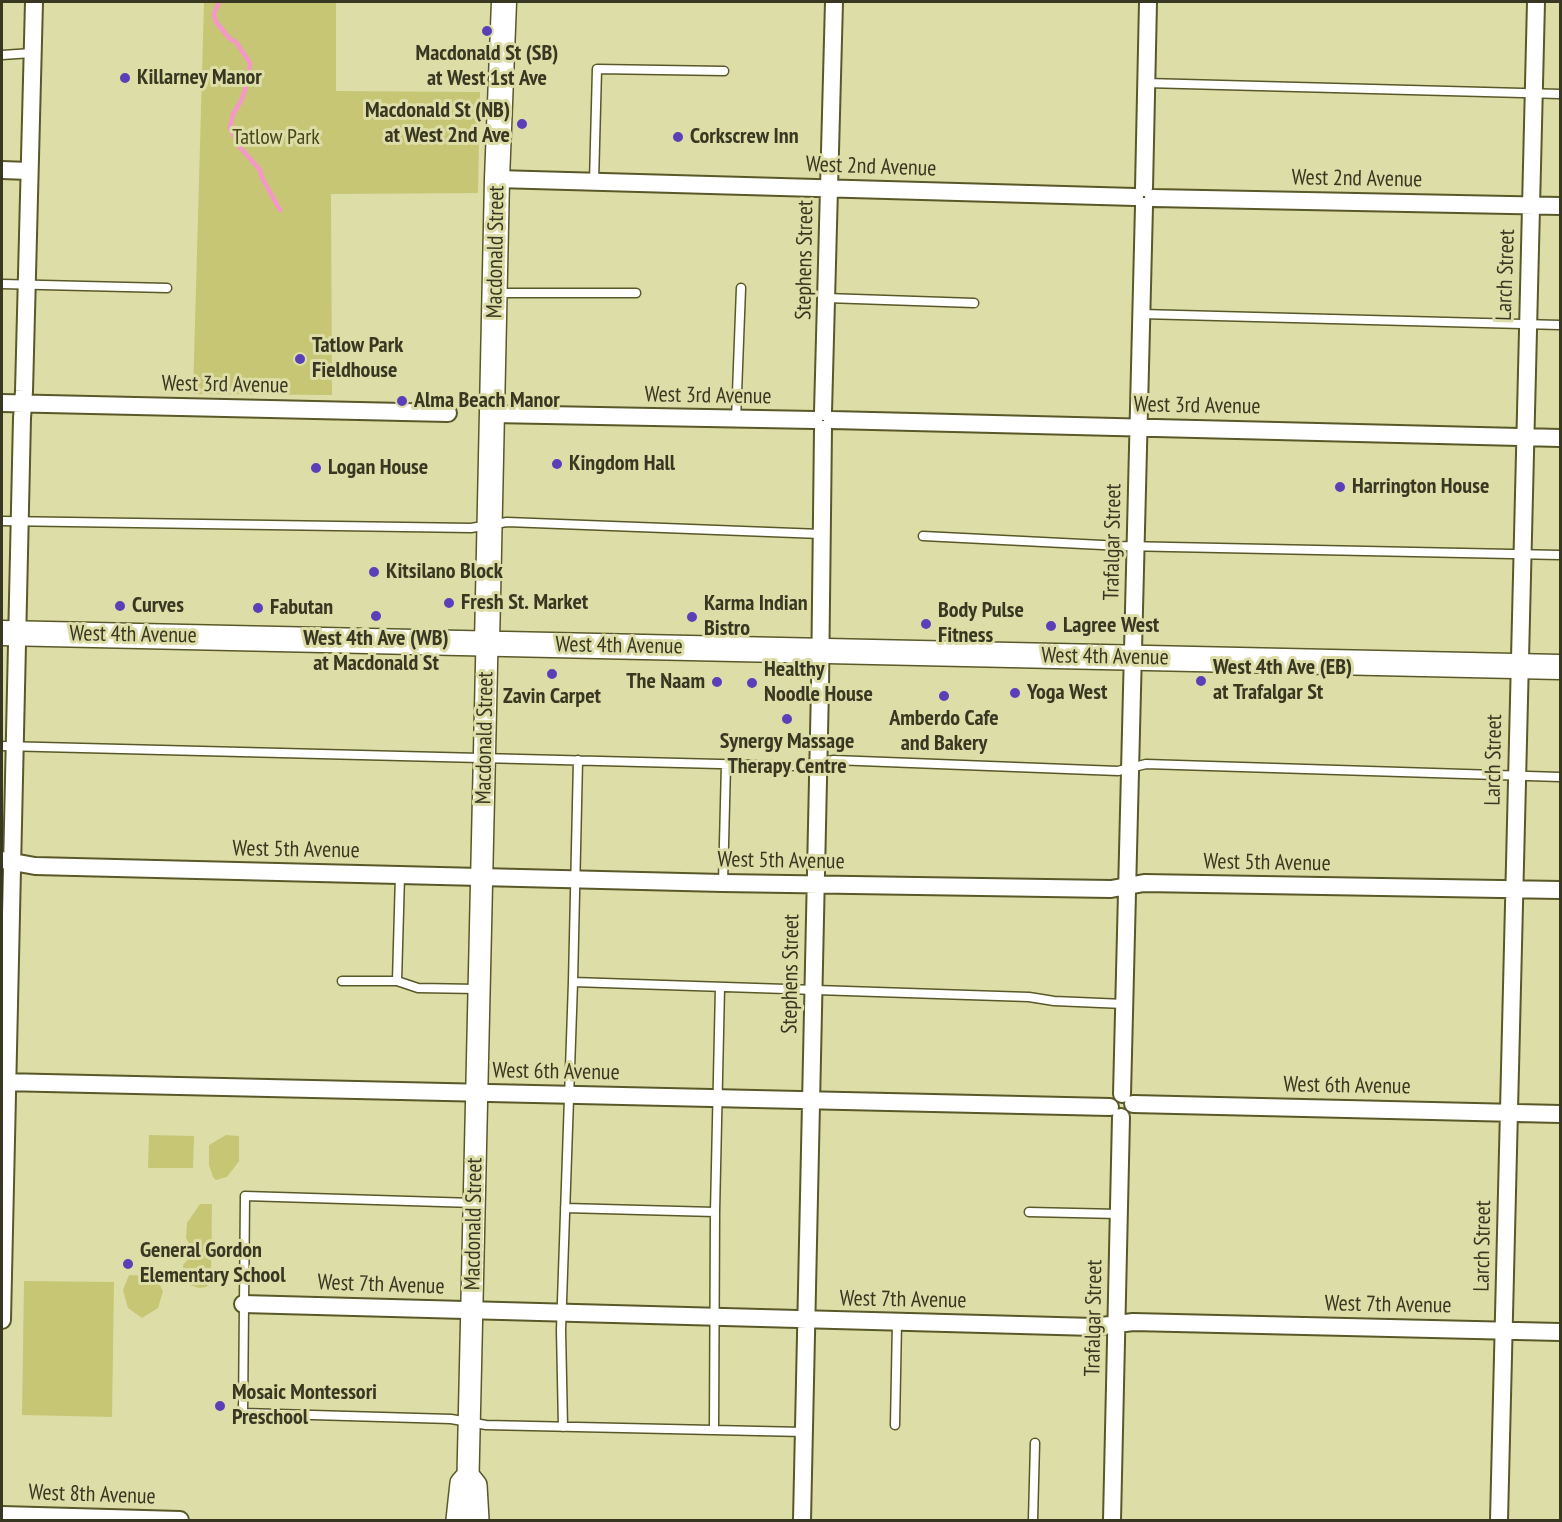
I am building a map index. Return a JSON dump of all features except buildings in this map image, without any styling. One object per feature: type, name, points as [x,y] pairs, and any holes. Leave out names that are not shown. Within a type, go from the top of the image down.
[{"type":"main road","name":"Macdonald Street","points":[[487,643],[497,179],[504,2]]},
{"type":"main road","name":"West 4th Avenue","points":[[9,633],[1560,667]]},
{"type":"street","points":[[2,1320],[9,633],[20,522],[34,2]]},
{"type":"street","name":"Stephens Street","points":[[802,1521],[816,884],[820,534],[834,2]]},
{"type":"street","name":"Trafalgar Street","points":[[1127,1099],[1124,1005],[1148,2]]},
{"type":"street","name":"Larch Street","points":[[1498,1521],[1536,2]]},
{"type":"street","points":[[2,170],[29,171]]},
{"type":"street","name":"West 2nd Avenue","points":[[497,179],[1560,206]]},
{"type":"street","name":"West 3rd Avenue","points":[[2,403],[448,413]]},
{"type":"street","name":"West 3rd Avenue","points":[[492,414],[1560,438]]},
{"type":"street","name":"Macdonald Street","points":[[457,1521],[461,1484],[468,1475],[487,643]]},
{"type":"street","name":"West 5th Avenue","points":[[7,861],[35,866],[723,883],[1111,889],[1144,883],[1560,890]]},
{"type":"street","name":"West 6th Avenue","points":[[4,1082],[476,1094],[811,1099],[1115,1112]]},
{"type":"street","points":[[1115,1112],[1130,1113],[1127,1099]]},
{"type":"street","name":"West 6th Avenue","points":[[1127,1099],[1560,1114]]},
{"type":"street","name":"Trafalgar Street","points":[[1112,1521],[1119,1214],[1115,1112]]},
{"type":"street","name":"West 7th Avenue","points":[[243,1304],[1094,1327],[1133,1322],[1560,1332]]},
{"type":"street","name":"Macdonald Street","points":[[468,1475],[476,1485],[478,1521]]},
{"type":"street","name":"West 8th Avenue","points":[[2,1515],[180,1521]]},
{"type":"lane","points":[[2,55],[32,53]]},
{"type":"lane","points":[[594,182],[597,69],[724,71]]},
{"type":"lane","points":[[1146,83],[1560,94]]},
{"type":"lane","points":[[2,284],[167,288]]},
{"type":"lane","points":[[736,419],[741,288]]},
{"type":"lane","points":[[495,293],[636,293]]},
{"type":"lane","points":[[826,298],[974,303]]},
{"type":"lane","points":[[1141,314],[1560,325]]},
{"type":"lane","points":[[2,521],[471,528],[507,522],[820,534]]},
{"type":"lane","points":[[923,536],[1136,546],[1560,555]]},
{"type":"lane","points":[[8,746],[726,764],[799,765],[834,760],[1118,771],[1146,764],[1560,777]]},
{"type":"lane","points":[[563,1427],[562,1313],[578,760]]},
{"type":"lane","points":[[723,883],[726,764]]},
{"type":"lane","points":[[397,981],[400,875]]},
{"type":"lane","points":[[342,981],[397,981],[418,988],[478,989]]},
{"type":"lane","points":[[573,982],[1029,997],[1054,1001],[1124,1005]]},
{"type":"lane","points":[[714,1430],[715,1212],[720,987]]},
{"type":"lane","points":[[475,1203],[245,1196],[243,1413],[451,1419],[486,1425],[804,1432]]},
{"type":"lane","points":[[565,1208],[715,1212]]},
{"type":"lane","points":[[1029,1212],[1119,1214]]},
{"type":"lane","points":[[895,1425],[897,1322]]},
{"type":"lane","points":[[1033,1521],[1035,1443]]},
{"type":"green space","name":"Tatlow Park","points":[[204,2],[336,2],[336,91],[480,92],[478,193],[331,194],[332,395],[193,394]]},
{"type":"green space","points":[[149,1135],[194,1136],[193,1168],[148,1168]]},
{"type":"green space","points":[[226,1135],[239,1136],[239,1161],[227,1177],[216,1180],[209,1165],[209,1145]]},
{"type":"green space","points":[[200,1204],[212,1204],[211,1282],[206,1287],[199,1288],[190,1285],[183,1276],[183,1265],[191,1256],[192,1249],[186,1238],[187,1223]]},
{"type":"green space","points":[[129,1275],[155,1276],[163,1291],[158,1308],[142,1318],[128,1308],[123,1290]]},
{"type":"green space","points":[[24,1281],[114,1282],[112,1417],[22,1415]]},
{"type":"waterway","points":[[219,2],[214,14],[216,22],[230,39],[236,42],[250,63],[248,82],[233,114],[230,128],[239,146],[260,170],[280,210]]},
{"type":"place","name":"Macdonald St (SB) at West 1st Ave","points":[[487,31]]},
{"type":"place","name":"Killarney Manor","points":[[125,78]]},
{"type":"place","name":"Macdonald St (NB) at West 2nd Ave","points":[[522,124]]},
{"type":"place","name":"Corkscrew Inn","points":[[678,137]]},
{"type":"place","name":"Tatlow Park Fieldhouse","points":[[300,359]]},
{"type":"place","name":"Alma Beach Manor","points":[[402,401]]},
{"type":"place","name":"Kingdom Hall","points":[[557,464]]},
{"type":"place","name":"Logan House","points":[[316,468]]},
{"type":"place","name":"Harrington House","points":[[1340,487]]},
{"type":"place","name":"Kitsilano Block","points":[[374,572]]},
{"type":"place","name":"Fresh St. Market","points":[[449,603]]},
{"type":"place","name":"Curves","points":[[120,606]]},
{"type":"place","name":"Fabutan","points":[[258,608]]},
{"type":"place","name":"West 4th Ave (WB) at Macdonald St","points":[[376,616]]},
{"type":"place","name":"Karma Indian Bistro","points":[[692,617]]},
{"type":"place","name":"Body Pulse Fitness","points":[[926,624]]},
{"type":"place","name":"Lagree West","points":[[1051,626]]},
{"type":"place","name":"Zavin Carpet","points":[[552,674]]},
{"type":"place","name":"West 4th Ave (EB) at Trafalgar St","points":[[1201,681]]},
{"type":"place","name":"The Naam","points":[[717,682]]},
{"type":"place","name":"Healthy Noodle House","points":[[752,683]]},
{"type":"place","name":"Yoga West","points":[[1015,693]]},
{"type":"place","name":"Amberdo Cafe and Bakery","points":[[944,696]]},
{"type":"place","name":"Synergy Massage Therapy Centre","points":[[787,719]]},
{"type":"place","name":"General Gordon Elementary School","points":[[128,1264]]},
{"type":"place","name":"Mosaic Montessori Preschool","points":[[220,1406]]}]
